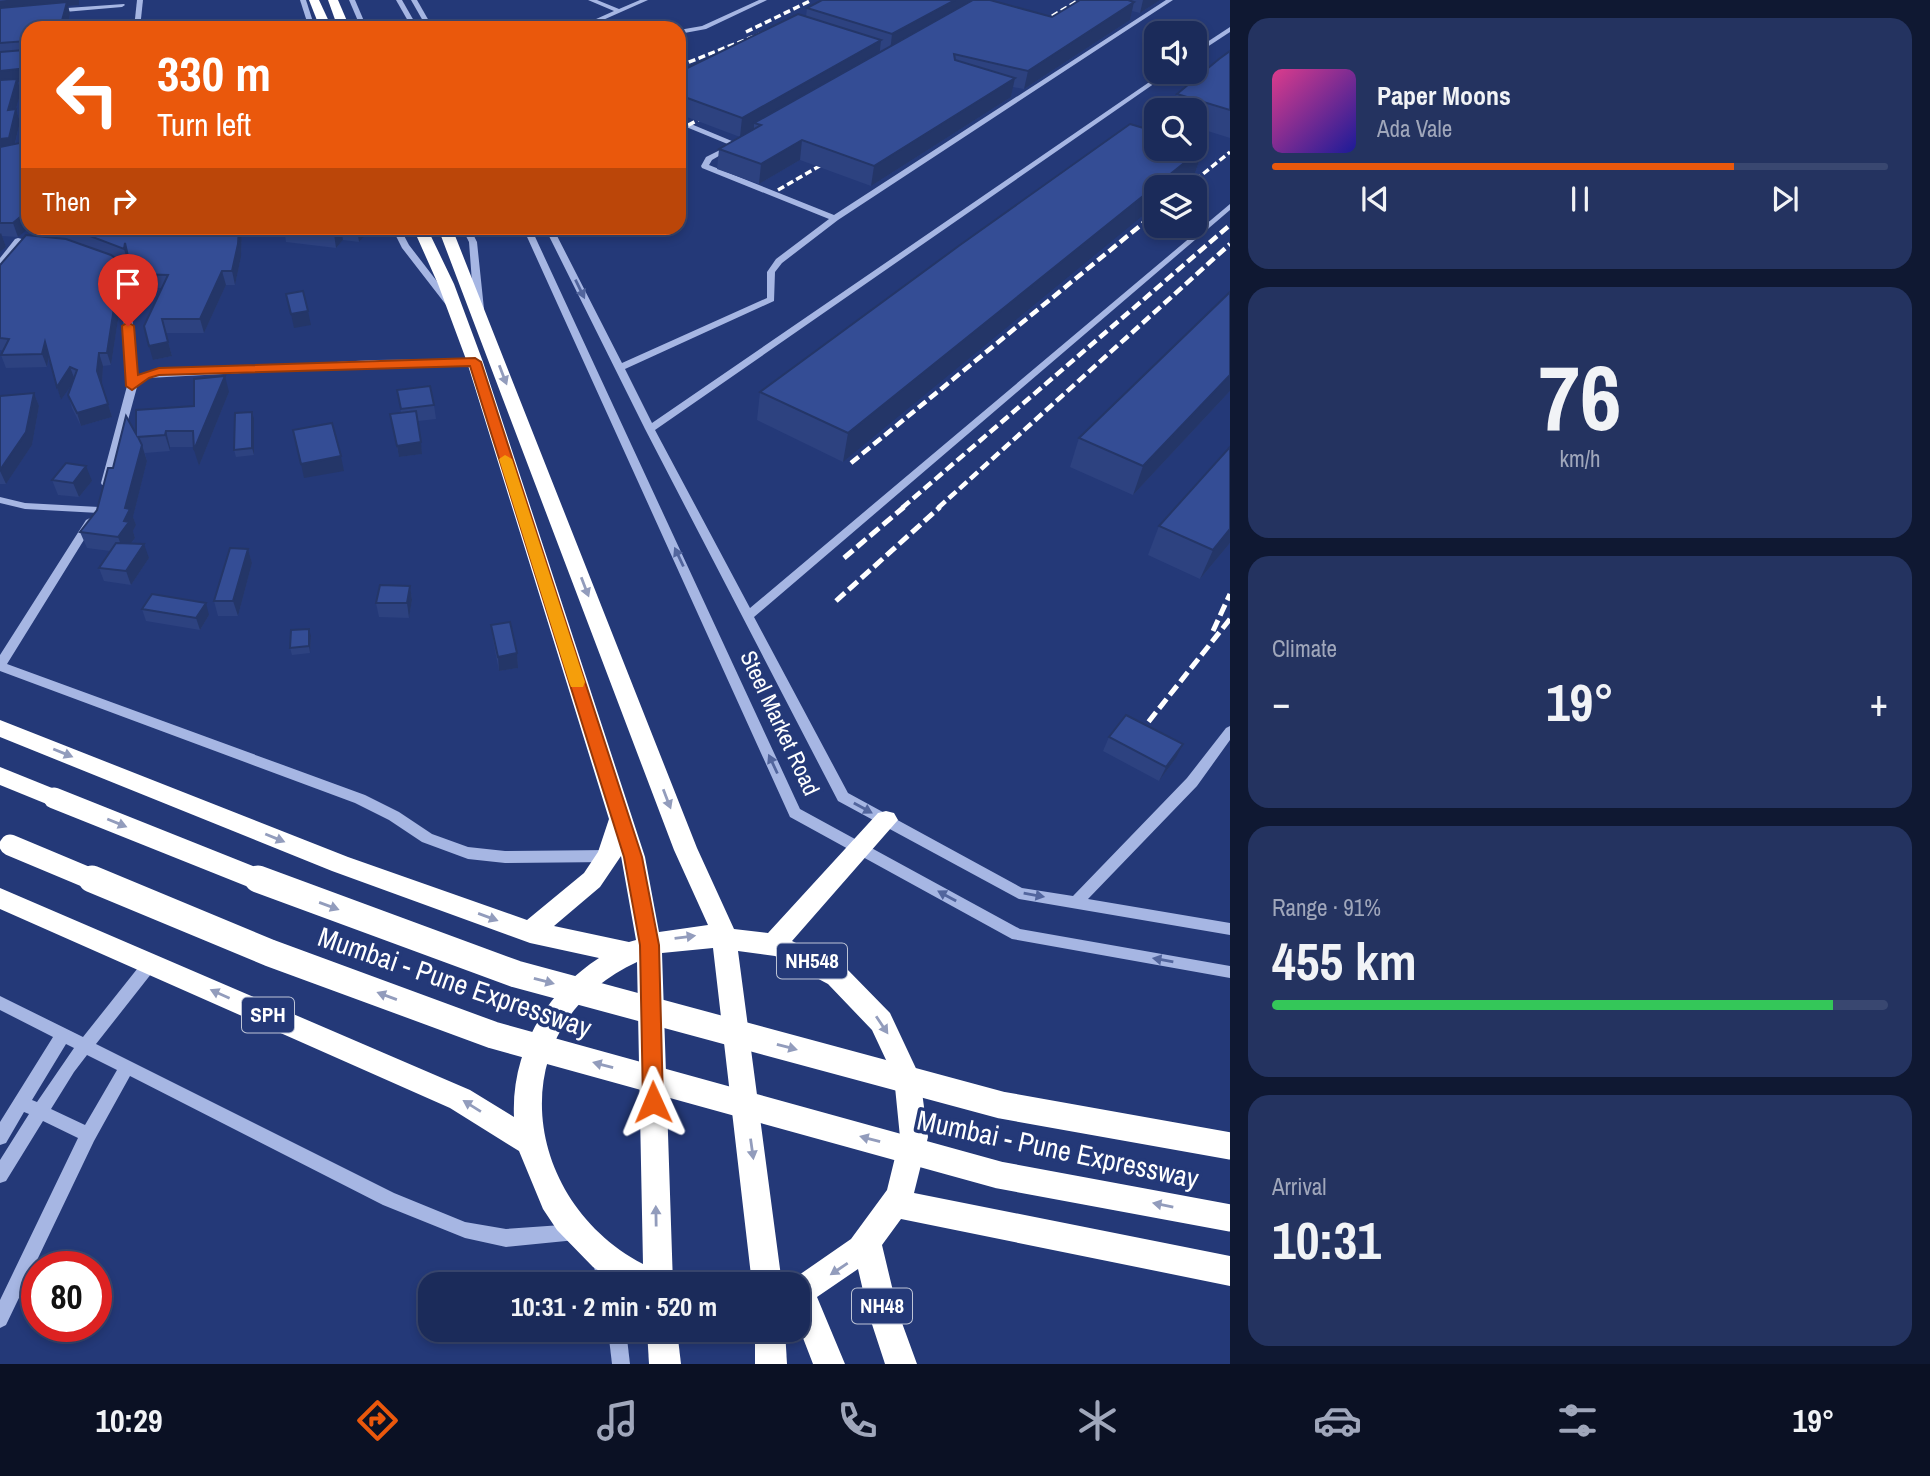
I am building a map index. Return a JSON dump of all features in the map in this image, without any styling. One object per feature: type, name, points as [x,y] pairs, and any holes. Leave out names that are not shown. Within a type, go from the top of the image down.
[{"type":"highway","points":[[314,0],[323,21]]},
{"type":"highway","points":[[332,0],[341,21]]},
{"type":"highway","points":[[423,235],[475,362],[633,857],[656,1272]]},
{"type":"highway","points":[[447,235],[479,311],[686,850],[702,880],[723,935],[765,1272]]},
{"type":"highway","points":[[0,728],[340,864],[530,932],[639,949]]},
{"type":"highway","name":"Mumbai - Pune Expressway","points":[[0,776],[305,898],[516,974],[1001,1105],[1230,1146]]},
{"type":"highway","points":[[530,932],[592,880],[609,856],[621,819]]},
{"type":"highway","points":[[773,945],[886,820]]},
{"type":"highway","name":"Mumbai - Pune Expressway","points":[[5,842],[270,953],[493,1035],[999,1175],[1230,1218]]},
{"type":"highway","name":"SPH","points":[[0,898],[460,1099],[530,1142]]},
{"type":"highway","name":"NH548","points":[[629,1272],[600,1255],[576,1232],[547,1189],[530,1142],[528,1094],[531,1071],[547,1028],[582,984],[639,949],[694,936],[723,935],[773,945],[815,963],[843,983],[868,1007],[895,1045],[911,1088],[915,1135],[906,1182],[897,1204],[868,1246],[846,1265],[810,1286]]},
{"type":"highway","points":[[897,1204],[1230,1271]]},
{"type":"highway","name":"NH48","points":[[868,1246],[883,1312],[901,1364]]},
{"type":"highway","points":[[810,1318],[829,1364]]},
{"type":"highway","points":[[663,1342],[665,1364]]},
{"type":"highway","points":[[770,1342],[771,1364]]},
{"type":"street","points":[[138,21],[140,0]]},
{"type":"street","points":[[303,0],[310,21]]},
{"type":"street","points":[[352,0],[361,21]]},
{"type":"street","points":[[399,0],[411,21]]},
{"type":"street","points":[[414,0],[426,21]]},
{"type":"street","points":[[591,0],[620,11]]},
{"type":"street","points":[[596,21],[645,0]]},
{"type":"street","points":[[686,31],[704,28],[764,0]]},
{"type":"street","points":[[620,368],[771,299],[771,272],[779,261],[835,218],[1170,0]]},
{"type":"street","points":[[41,11],[122,5]]},
{"type":"street","points":[[1129,15],[1141,18]]},
{"type":"street","points":[[1207,45],[1230,29]]},
{"type":"street","points":[[650,429],[1151,84]]},
{"type":"street","points":[[0,88],[21,86]]},
{"type":"street","points":[[1014,93],[1026,96]]},
{"type":"street","points":[[686,124],[735,144]]},
{"type":"street","points":[[747,138],[709,159],[705,166],[835,218]]},
{"type":"street","points":[[748,615],[1230,206]]},
{"type":"street","points":[[400,235],[457,314]]},
{"type":"street","points":[[470,235],[473,242],[479,311]]},
{"type":"street","name":"Steel Market Road","points":[[530,235],[795,813],[1017,935],[1230,972]]},
{"type":"street","name":"Steel Market Road","points":[[553,235],[650,429],[843,797],[1019,893],[1230,929]]},
{"type":"street","points":[[0,241],[45,244]]},
{"type":"street","points":[[0,264],[18,242]]},
{"type":"street","points":[[95,255],[125,268],[132,386],[99,510],[0,666],[360,799],[394,816],[427,838],[468,853],[505,857],[609,856]]},
{"type":"street","points":[[132,386],[145,375],[159,372],[475,362]]},
{"type":"street","points":[[0,500],[25,506],[99,510]]},
{"type":"street","points":[[1075,903],[1192,782],[1230,731]]},
{"type":"street","points":[[0,1175],[37,1112],[150,964]]},
{"type":"street","points":[[0,1003],[389,1199],[465,1230],[506,1238],[576,1232]]},
{"type":"street","points":[[0,1319],[88,1135],[127,1066]]},
{"type":"street","points":[[0,1137],[20,1102],[88,1135]]},
{"type":"street","points":[[600,1255],[605,1272]]},
{"type":"street","points":[[618,1342],[621,1364]]},
{"type":"lane","points":[[20,1102],[64,1035]]},
{"type":"building","points":[[822,0],[955,0],[892,34],[807,8]]},
{"type":"building","points":[[973,0],[990,0],[1052,17],[1080,0],[1134,2],[1028,71],[954,54],[955,60],[1015,78],[874,166],[802,140],[761,164],[719,149],[761,125],[754,123]]},
{"type":"building","points":[[67,2],[62,21],[21,21],[21,41],[0,43],[0,8]]},
{"type":"building","points":[[798,14],[881,40],[742,118],[686,98],[686,69]]},
{"type":"building","points":[[21,50],[21,69],[0,71],[0,52]]},
{"type":"building","points":[[1230,51],[1230,110],[1207,103],[1207,98],[1190,98],[1177,94],[1189,84],[1207,84],[1207,69]]},
{"type":"building","points":[[17,79],[8,110],[16,109],[9,138],[0,139],[0,80]]},
{"type":"building","points":[[1130,124],[1144,128],[1144,161],[1187,161],[1169,175],[1144,175],[1144,195],[848,433],[760,392]]},
{"type":"building","points":[[21,138],[21,216],[13,223],[0,223],[0,147],[20,143]]},
{"type":"building","points":[[26,235],[66,239],[115,258],[116,295],[107,353],[99,353],[97,371],[108,404],[77,413],[68,395],[77,370],[70,367],[57,387],[45,342],[42,354],[1,355],[9,339],[0,338],[0,265]]},
{"type":"building","points":[[87,235],[239,235],[232,271],[222,271],[200,319],[162,319],[168,342],[149,346],[144,326],[168,275],[132,274],[125,243],[124,249]]},
{"type":"building","points":[[303,291],[308,311],[291,314],[286,294]]},
{"type":"building","points":[[1230,292],[1230,375],[1143,466],[1079,438]]},
{"type":"building","points":[[225,376],[194,450],[193,431],[166,431],[165,435],[138,437],[142,445],[125,508],[130,509],[124,521],[129,522],[118,537],[80,532],[97,510],[108,468],[113,468],[126,416],[136,434],[136,410],[194,406],[194,379]]},
{"type":"building","points":[[430,386],[434,405],[401,409],[397,390]]},
{"type":"building","points":[[34,393],[26,432],[0,470],[0,396]]},
{"type":"building","points":[[416,411],[421,442],[397,446],[390,414]]},
{"type":"building","points":[[252,412],[252,448],[234,450],[235,413]]},
{"type":"building","points":[[332,423],[341,456],[301,464],[293,430]]},
{"type":"building","points":[[1230,447],[1230,529],[1213,550],[1159,526]]},
{"type":"building","points":[[66,463],[86,466],[73,483],[52,480]]},
{"type":"building","points":[[116,543],[144,544],[126,571],[99,568]]},
{"type":"building","points":[[230,548],[248,549],[233,601],[214,601]]},
{"type":"building","points":[[380,585],[410,586],[407,603],[376,603]]},
{"type":"building","points":[[152,594],[206,603],[196,618],[142,609]]},
{"type":"building","points":[[510,622],[517,653],[498,657],[491,625]]},
{"type":"building","points":[[309,629],[309,646],[290,648],[291,630]]},
{"type":"building","points":[[1126,715],[1183,744],[1166,767],[1109,737]]},
{"type":"railway","points":[[746,32],[812,0]]},
{"type":"railway","points":[[1034,27],[1079,0]]},
{"type":"railway","points":[[686,63],[760,34]]},
{"type":"railway","points":[[686,126],[715,111]]},
{"type":"railway","points":[[1202,175],[1230,152]]},
{"type":"railway","points":[[778,190],[835,157]]},
{"type":"railway","points":[[851,463],[1144,222]]},
{"type":"railway","points":[[902,508],[1230,225]]},
{"type":"railway","points":[[938,508],[1230,244]]},
{"type":"railway","points":[[844,558],[904,507]]},
{"type":"railway","points":[[836,601],[940,507]]},
{"type":"railway","points":[[1213,631],[1230,594]]},
{"type":"railway","points":[[1138,735],[1230,619]]},
{"type":"slow traffic","points":[[505,459],[577,682]]},
{"type":"route","points":[[128,326],[132,386],[145,375],[159,372],[264,370],[375,363],[475,362],[633,857],[649,945],[653,1102]]}]
